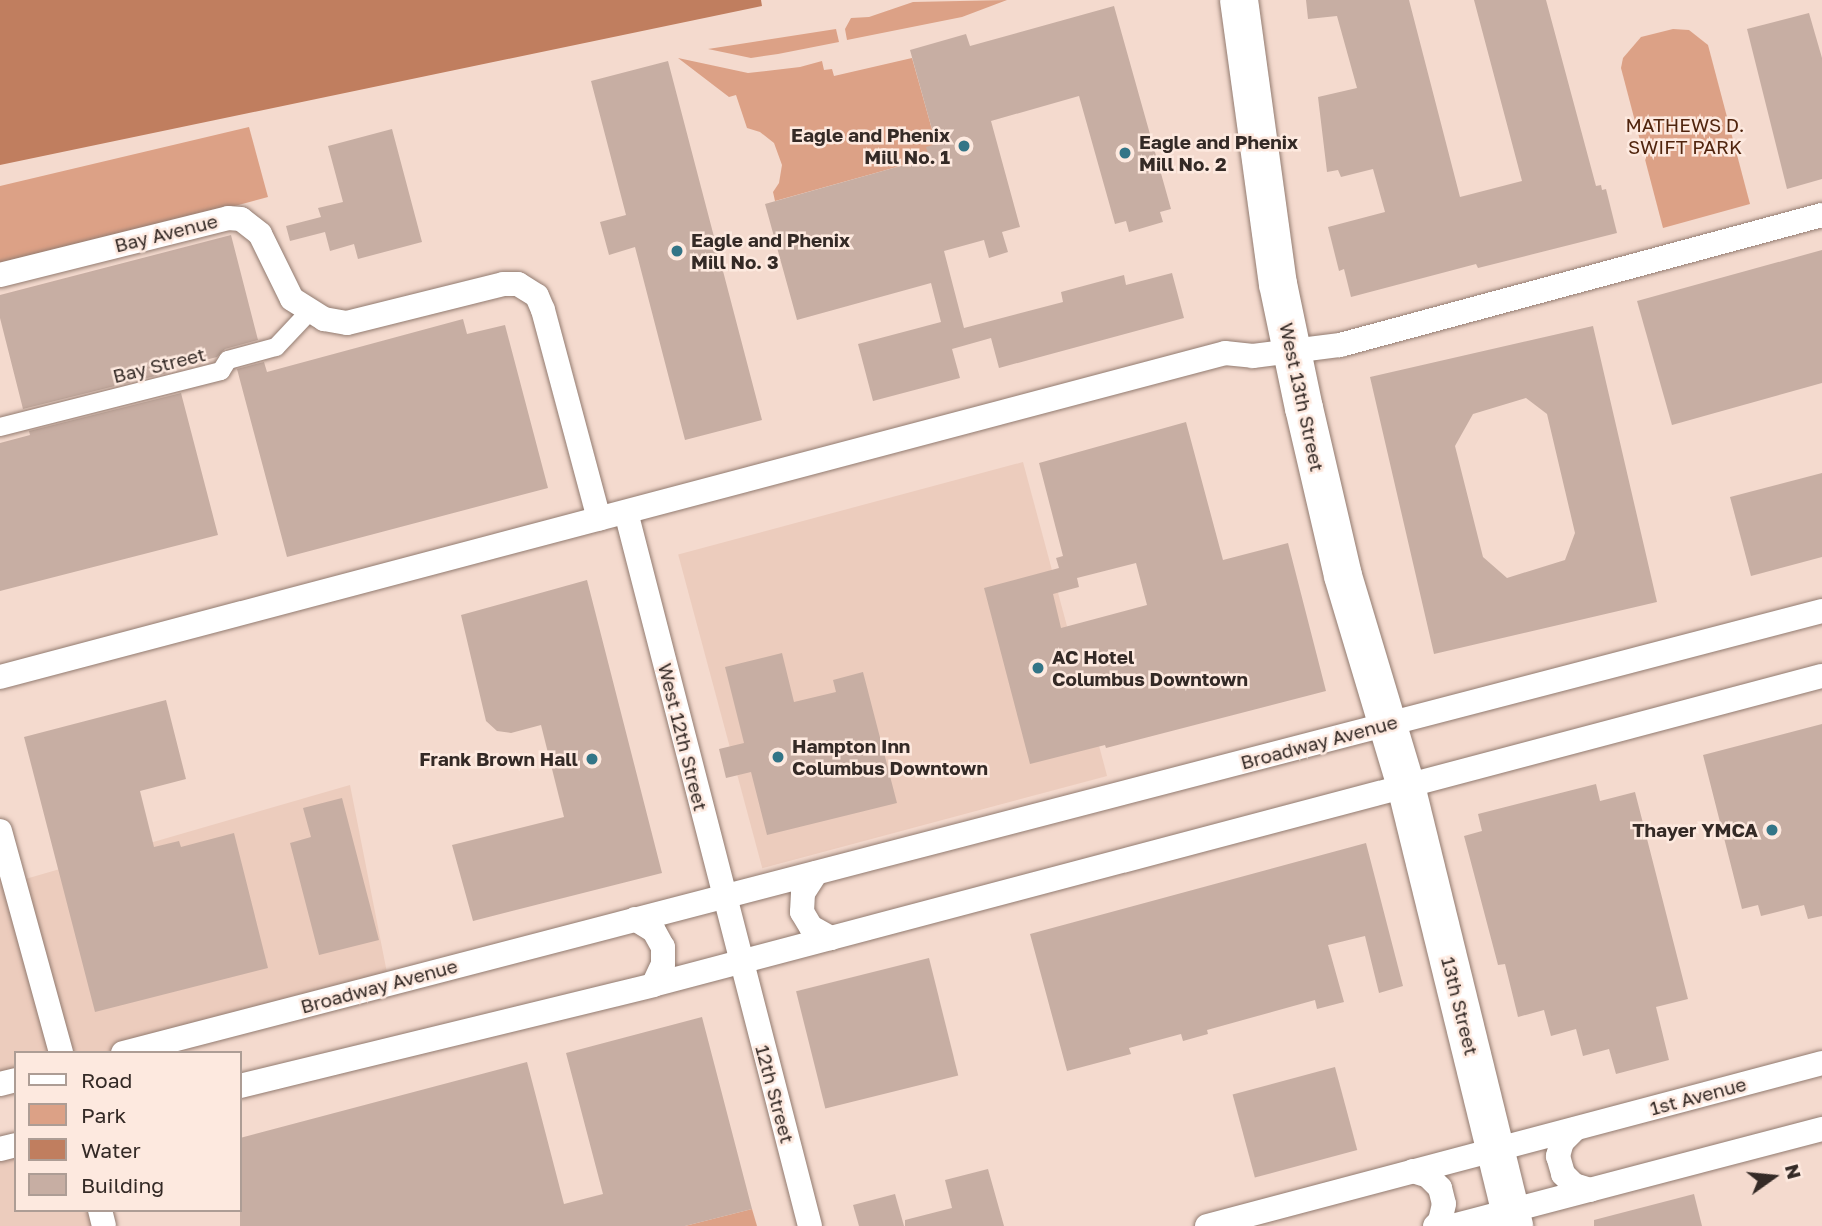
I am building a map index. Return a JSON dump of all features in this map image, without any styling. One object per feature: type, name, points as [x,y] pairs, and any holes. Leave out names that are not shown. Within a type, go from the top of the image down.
[{"type":"main road","name":"West 13th Street","points":[[1239,0],[1278,284],[1343,576],[1406,786]]},
{"type":"main road","name":"13th Street","points":[[1406,786],[1512,1218]]},
{"type":"street","points":[[0,677],[1225,353],[1253,356],[1340,345],[1822,215]]},
{"type":"street","name":"Bay Avenue","points":[[0,275],[228,218],[241,219],[260,234],[292,299],[324,319],[347,323],[503,284],[518,284],[529,289],[543,310],[599,519]]},
{"type":"street","name":"Bay Street","points":[[0,427],[221,371],[228,360],[276,347],[309,312]]},
{"type":"street","name":"West 12th Street","points":[[626,512],[740,963]]},
{"type":"street","name":"Broadway Avenue","points":[[131,1051],[1822,611]]},
{"type":"street","points":[[242,1086],[740,963],[1822,676]]},
{"type":"street","points":[[0,831],[60,1051]]},
{"type":"street","points":[[816,873],[803,893],[802,912],[811,927],[831,938]]},
{"type":"street","points":[[635,919],[654,931],[663,947],[663,964],[653,985]]},
{"type":"street","name":"12th Street","points":[[740,963],[810,1226]]},
{"type":"street","name":"1st Avenue","points":[[1206,1226],[1822,1063]]},
{"type":"street","points":[[1575,1129],[1562,1142],[1558,1156],[1563,1174],[1574,1185],[1590,1190]]},
{"type":"street","points":[[1452,1226],[1512,1218],[1590,1190],[1822,1129]]},
{"type":"street","points":[[1413,1171],[1428,1176],[1440,1188],[1444,1205],[1440,1221],[1435,1226]]},
{"type":"shaded area","points":[[1023,462],[1107,776],[762,868],[678,554]]},
{"type":"shaded area","points":[[350,785],[389,983],[131,1051],[14,1051],[14,1080],[0,1084],[0,831],[15,882]]},
{"type":"shaded area","points":[[14,1146],[14,1212],[100,1212],[104,1226],[0,1226],[0,1149]]},
{"type":"green space","points":[[1007,0],[962,17],[847,40],[845,29],[851,18],[869,17],[913,2]]},
{"type":"green space","points":[[836,29],[839,42],[778,54],[751,58],[708,49]]},
{"type":"green space","name":"MATHEWS D. SWIFT PARK","points":[[1673,29],[1689,30],[1708,45],[1750,204],[1663,228],[1621,68],[1623,58],[1641,37]]},
{"type":"green space","points":[[678,58],[748,73],[800,67],[822,61],[824,70],[832,69],[834,76],[912,58],[936,144],[929,158],[775,201],[773,192],[779,183],[782,165],[774,143],[760,132],[747,128],[736,95],[729,97]]},
{"type":"green space","points":[[249,127],[268,197],[0,270],[0,186]]},
{"type":"green space","points":[[752,1209],[757,1226],[685,1226]]},
{"type":"water","points":[[0,0],[761,0],[762,6],[0,165]]},
{"type":"building","points":[[1306,0],[1409,0],[1460,197],[1522,181],[1474,0],[1546,0],[1596,186],[1601,185],[1602,190],[1606,189],[1617,233],[1478,268],[1476,264],[1351,297],[1344,269],[1339,271],[1328,227],[1385,212],[1373,169],[1341,177],[1338,170],[1327,172],[1318,97],[1357,88],[1337,16],[1308,19]]},
{"type":"building","points":[[1114,6],[1171,209],[1160,212],[1163,222],[1129,232],[1126,221],[1115,224],[1079,96],[991,121],[1020,227],[1002,232],[1008,252],[989,258],[984,240],[944,251],[964,328],[1063,302],[1061,292],[1124,275],[1126,285],[1172,273],[1184,318],[999,368],[991,338],[952,349],[960,378],[873,401],[858,344],[941,322],[931,283],[797,320],[765,204],[929,158],[926,147],[936,144],[910,50],[966,34],[970,46]]},
{"type":"building","points":[[1809,13],[1822,58],[1822,179],[1787,189],[1747,29]]},
{"type":"building","name":"Eagle and Phenix Mill No. 3","points":[[668,61],[762,420],[685,440],[635,247],[609,255],[600,222],[626,215],[591,81]]},
{"type":"building","points":[[392,129],[422,242],[358,259],[354,244],[330,251],[325,232],[290,241],[286,226],[321,217],[318,208],[343,202],[328,146]]},
{"type":"building","points":[[231,235],[258,340],[225,349],[217,357],[174,368],[175,371],[23,409],[0,318],[0,295]]},
{"type":"building","points":[[1822,250],[1822,383],[1672,425],[1637,301]]},
{"type":"building","points":[[463,319],[467,334],[505,325],[548,488],[287,557],[237,369],[264,362],[267,372]]},
{"type":"building","points":[[1593,326],[1657,602],[1434,654],[1370,377]],"holes":[[[1526,398],[1547,414],[1575,533],[1565,560],[1507,578],[1483,557],[1455,446],[1473,414]]]},
{"type":"building","points":[[181,393],[218,535],[0,591],[0,443],[30,435],[29,431]]},
{"type":"building","points":[[1186,422],[1223,560],[1288,543],[1326,691],[1106,748],[1105,745],[1030,764],[984,588],[1059,568],[1056,558],[1063,556],[1039,463]],"holes":[[[1136,563],[1147,605],[1061,628],[1053,594],[1079,587],[1077,578]]]},
{"type":"building","points":[[1822,473],[1822,557],[1751,576],[1730,497]]},
{"type":"building","name":"Frank Brown Hall","points":[[587,580],[662,873],[473,921],[452,845],[564,817],[541,725],[511,733],[497,731],[486,721],[461,615]]},
{"type":"building","points":[[782,653],[794,702],[836,692],[833,680],[863,672],[897,803],[767,835],[751,772],[726,778],[719,749],[744,743],[725,667]]},
{"type":"building","points":[[166,700],[186,779],[140,791],[154,847],[179,841],[181,847],[234,833],[268,968],[95,1012],[24,737]]},
{"type":"building","name":"Thayer YMCA","points":[[1822,724],[1822,916],[1808,919],[1804,905],[1761,916],[1758,905],[1742,909],[1703,755]]},
{"type":"building","points":[[1596,784],[1600,801],[1635,792],[1688,999],[1656,1007],[1669,1060],[1616,1074],[1609,1049],[1583,1056],[1576,1029],[1551,1036],[1544,1010],[1518,1017],[1505,964],[1498,965],[1464,836],[1482,831],[1478,814]]},
{"type":"building","points":[[342,798],[379,940],[319,955],[290,843],[311,837],[303,808]]},
{"type":"building","points":[[1366,843],[1403,986],[1379,993],[1365,936],[1328,945],[1344,1002],[1317,1009],[1315,1000],[1207,1030],[1208,1034],[1183,1041],[1181,1034],[1129,1048],[1131,1054],[1067,1071],[1030,934]]},
{"type":"building","points":[[929,958],[958,1075],[825,1109],[796,991]]},
{"type":"building","points":[[702,1017],[752,1209],[685,1226],[240,1226],[242,1137],[527,1062],[564,1204],[603,1194],[566,1053]]},
{"type":"building","points":[[1335,1067],[1357,1150],[1255,1178],[1233,1094]]},
{"type":"building","points":[[988,1169],[1004,1226],[905,1226],[905,1220],[952,1208],[945,1180]]},
{"type":"building","points":[[895,1194],[904,1226],[859,1226],[853,1205]]},
{"type":"building","points":[[1694,1194],[1702,1226],[1594,1226],[1594,1220]]},
{"type":"place","name":"Eagle and Phenix Mill No. 1","points":[[964,146]]},
{"type":"place","name":"Eagle and Phenix Mill No. 2","points":[[1125,153]]},
{"type":"place","name":"Eagle and Phenix Mill No. 3","points":[[677,251]]},
{"type":"place","name":"AC Hotel Columbus Downtown","points":[[1038,668]]},
{"type":"place","name":"Hampton Inn Columbus Downtown","points":[[778,757]]},
{"type":"place","name":"Frank Brown Hall","points":[[592,759]]},
{"type":"place","name":"Thayer YMCA","points":[[1772,830]]}]
